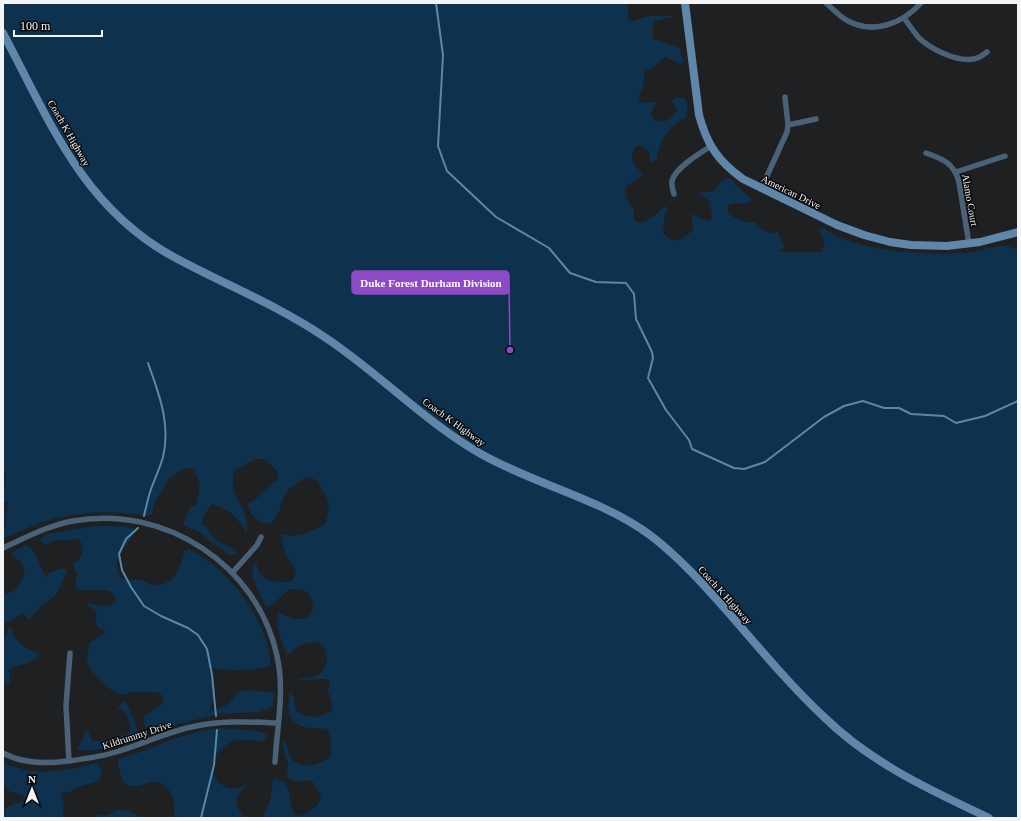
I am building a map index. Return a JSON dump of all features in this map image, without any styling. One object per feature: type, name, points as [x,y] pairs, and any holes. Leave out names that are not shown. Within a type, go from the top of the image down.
[{"type":"street","name":"American Drive","points":[[686,3],[699,115],[704,133],[721,160],[742,179],[837,225],[864,235],[890,242],[947,246],[968,244],[1018,232]]},
{"type":"street","points":[[826,3],[845,20],[859,25],[877,27],[896,22],[904,18],[921,3]]},
{"type":"street","points":[[904,18],[920,39],[940,52],[956,58],[969,59],[974,59],[987,52]]},
{"type":"street","name":"Coach K Highway","points":[[4,40],[74,163],[98,196],[132,229],[172,256],[281,310],[327,338],[451,434],[478,452],[514,470],[598,505],[642,529],[681,562],[711,593],[806,699],[840,732],[897,772],[989,818]]},
{"type":"street","points":[[761,188],[782,144],[788,125],[785,96]]},
{"type":"street","points":[[788,125],[816,119]]},
{"type":"street","points":[[674,194],[672,183],[675,175],[683,166],[711,146]]},
{"type":"street","name":"Alamo Court","points":[[926,153],[947,162],[956,172],[959,182],[968,244]]},
{"type":"street","points":[[956,172],[1005,156]]},
{"type":"street","points":[[3,548],[42,529],[69,522],[108,519],[131,521],[166,529],[203,547],[233,572],[249,592],[262,614],[277,654],[280,673],[280,705],[275,762]]},
{"type":"street","points":[[233,572],[257,545],[261,537]]},
{"type":"street","points":[[69,761],[66,706],[70,653]]},
{"type":"street","name":"Kildrummy Drive","points":[[3,753],[34,762],[47,763],[69,761],[111,754],[181,730],[204,724],[239,722],[278,723]]},
{"type":"shaded area","points":[[3,3],[628,3],[628,20],[632,21],[649,16],[676,16],[654,21],[652,32],[653,39],[680,48],[684,62],[680,64],[665,57],[652,68],[645,71],[643,86],[638,100],[642,103],[657,102],[652,109],[652,115],[654,119],[658,121],[669,119],[674,115],[677,109],[672,100],[678,97],[684,98],[687,102],[687,117],[675,125],[666,134],[660,145],[657,159],[651,163],[646,148],[639,145],[634,148],[632,159],[636,167],[642,173],[641,177],[626,186],[625,192],[628,201],[634,208],[634,219],[639,223],[650,219],[665,206],[668,208],[665,215],[663,232],[671,239],[679,240],[683,238],[694,228],[692,214],[700,219],[710,221],[712,217],[710,202],[698,192],[713,192],[723,180],[729,178],[752,200],[749,203],[730,204],[728,213],[740,220],[747,222],[754,221],[758,227],[764,231],[771,233],[778,232],[784,247],[779,252],[821,252],[825,246],[819,229],[824,228],[837,236],[853,242],[891,250],[931,253],[964,253],[992,247],[1005,246],[1018,250],[1018,818],[261,818],[263,817],[270,801],[273,778],[282,781],[286,785],[292,809],[298,816],[313,809],[320,799],[321,795],[312,781],[296,781],[287,777],[288,764],[282,738],[291,758],[299,764],[316,764],[326,760],[330,757],[331,753],[331,740],[327,729],[310,728],[299,725],[291,719],[289,713],[289,694],[292,693],[295,709],[299,713],[308,717],[317,717],[331,711],[331,698],[327,691],[330,684],[329,680],[296,679],[313,677],[324,670],[327,657],[325,649],[319,643],[304,644],[293,650],[287,657],[277,622],[279,613],[295,619],[307,619],[313,606],[312,599],[304,590],[289,589],[270,607],[266,607],[252,572],[252,567],[256,562],[260,574],[264,578],[280,582],[292,581],[296,572],[284,550],[280,533],[291,536],[303,534],[325,524],[328,516],[328,503],[326,496],[317,481],[312,478],[306,478],[289,489],[275,519],[271,523],[266,524],[255,518],[250,512],[247,504],[278,479],[278,472],[264,459],[256,459],[235,470],[233,487],[246,517],[246,533],[236,517],[228,511],[212,504],[201,523],[206,527],[212,536],[237,552],[234,555],[227,554],[199,532],[183,525],[191,506],[196,505],[200,485],[195,472],[191,468],[181,470],[169,479],[155,502],[152,513],[148,516],[109,512],[74,515],[56,518],[21,530],[3,539],[3,529],[5,528],[8,503],[3,501],[6,472],[3,469]]},
{"type":"shaded area","points":[[93,526],[133,528],[135,531],[118,557],[118,570],[121,578],[139,580],[155,585],[168,582],[176,574],[185,551],[189,549],[219,569],[244,597],[254,613],[268,647],[271,665],[249,670],[209,667],[214,696],[210,710],[214,711],[223,707],[231,702],[236,694],[244,691],[274,692],[273,706],[259,712],[220,714],[178,724],[165,730],[152,733],[147,731],[144,724],[144,716],[162,704],[163,698],[161,694],[154,692],[134,692],[121,695],[111,690],[92,671],[87,662],[89,643],[105,633],[103,629],[98,628],[95,620],[97,612],[88,606],[88,603],[106,606],[116,601],[115,595],[111,592],[101,590],[80,590],[75,588],[77,573],[72,564],[80,557],[82,553],[82,546],[79,539],[54,541],[46,544],[42,543],[40,540],[48,534]]},
{"type":"shaded area","points":[[26,545],[34,552],[47,578],[48,573],[62,568],[67,571],[55,596],[42,605],[29,620],[23,614],[3,624],[3,592],[6,594],[16,590],[24,571],[23,565],[11,553]]},
{"type":"shaded area","points":[[8,626],[13,630],[13,634],[18,642],[40,655],[33,661],[9,670],[10,683],[3,683],[3,640],[6,636]]},
{"type":"shaded area","points":[[123,702],[126,703],[138,729],[138,737],[100,749],[77,749],[85,731],[89,732],[90,738],[93,741],[112,739],[130,732],[130,722],[128,717],[122,709],[117,709]]},
{"type":"shaded area","points":[[224,728],[260,732],[268,736],[264,741],[235,739],[216,755],[213,762],[212,768],[214,775],[221,784],[227,787],[233,788],[243,786],[261,774],[243,788],[237,799],[237,805],[240,811],[247,818],[173,818],[174,808],[172,796],[165,786],[155,782],[140,786],[130,786],[125,783],[122,778],[117,759],[138,753],[186,735],[204,730]]},
{"type":"shaded area","points":[[4,763],[25,770],[52,771],[70,769],[96,763],[102,774],[98,781],[75,788],[70,792],[61,792],[64,808],[62,818],[4,818],[5,809],[8,807],[20,802],[37,801],[9,791],[3,784]]},
{"type":"shaded area","points":[[117,810],[130,812],[141,818],[94,818],[98,815],[108,815]]},
{"type":"waterway","points":[[436,3],[443,55],[438,146],[447,171],[496,217],[549,248],[570,273],[596,282],[626,283],[634,294],[636,319],[652,352],[653,358],[648,378],[666,410],[689,440],[692,449],[734,468],[744,469],[765,462],[824,417],[844,406],[863,401],[884,408],[899,408],[911,414],[944,416],[956,423],[985,416],[1018,401]]},
{"type":"waterway","points":[[144,516],[151,489],[163,457],[166,433],[163,409],[148,363]]},
{"type":"waterway","points":[[138,528],[126,539],[119,554],[122,570],[144,606],[161,616],[188,628],[198,635],[207,649],[212,675],[216,716]]},
{"type":"waterway","points":[[201,818],[214,765],[217,730]]},
{"type":"place","name":"Duke Forest Durham Division","points":[[510,350]]}]
